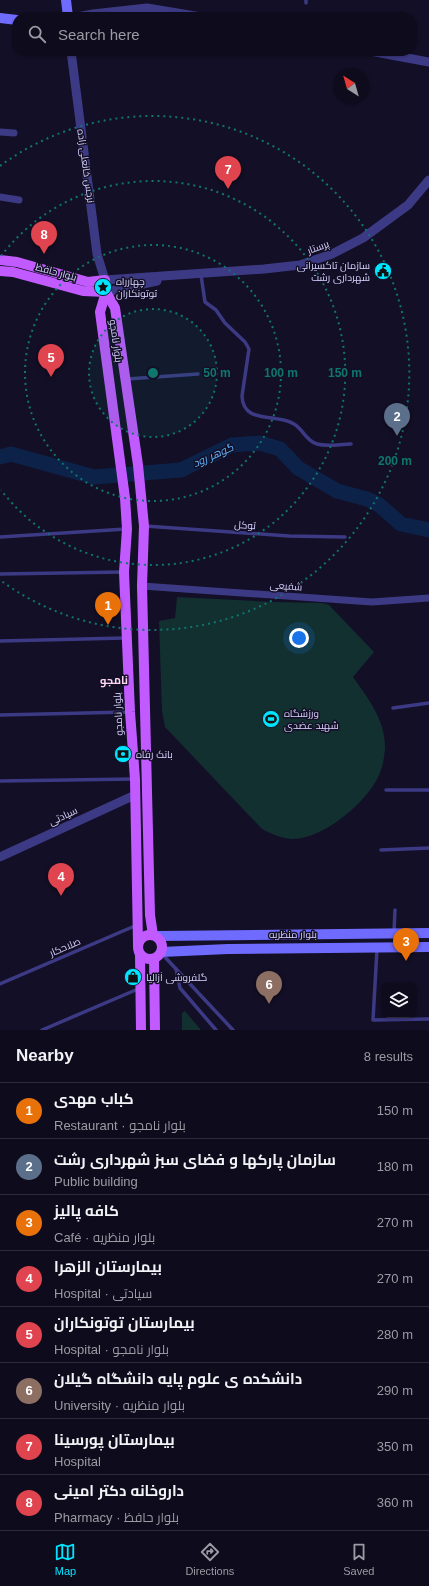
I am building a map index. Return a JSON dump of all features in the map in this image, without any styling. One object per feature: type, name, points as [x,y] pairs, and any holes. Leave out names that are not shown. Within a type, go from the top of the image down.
[{"type":"main road","points":[[66,0],[67,12]]},
{"type":"main road","points":[[0,18],[12,19]]},
{"type":"main road","name":"بلوار حافظ","points":[[0,260],[17,262],[88,282],[105,280]]},
{"type":"main road","name":"بلوار حافظ","points":[[0,271],[13,272],[83,291],[106,292]]},
{"type":"main road","points":[[105,280],[106,292]]},
{"type":"main road","name":"بلوار نامجو","points":[[106,292],[115,308],[142,496],[144,526],[142,586],[150,915],[155,935]]},
{"type":"main road","name":"بلوار نامجو","points":[[106,292],[100,312],[121,465],[127,529],[124,572],[130,712],[135,779],[137,925],[141,988],[141,1030]]},
{"type":"main road","points":[[121,465],[138,464]]},
{"type":"main road","points":[[136,870],[149,870]]},
{"type":"main road","name":"بلوار منظریه","points":[[155,935],[429,933]]},
{"type":"main road","points":[[228,934],[228,949]]},
{"type":"main road","points":[[155,1030],[154,1017],[157,956],[162,943],[155,935],[144,936],[139,949],[147,959],[157,956]]},
{"type":"main road","name":"بلوار منظریه","points":[[157,956],[228,949],[429,947]]},
{"type":"main road","points":[[141,1017],[154,1017]]},
{"type":"street","points":[[111,12],[147,8],[171,12]]},
{"type":"street","name":"نرجس خانعلی زاده","points":[[72,56],[97,254],[105,280]]},
{"type":"street","points":[[397,56],[429,62]]},
{"type":"street","points":[[0,132],[14,133]]},
{"type":"street","name":"پرستار","points":[[105,280],[201,274],[300,265],[332,254],[363,238],[408,205],[429,180]]},
{"type":"street","points":[[0,198],[19,200]]},
{"type":"street","name":"پرستار","points":[[106,292],[190,274]]},
{"type":"street","name":"شفیعی","points":[[142,586],[372,602],[429,598]]},
{"type":"street","name":"سیادتی","points":[[0,857],[135,795]]},
{"type":"lane","points":[[201,274],[205,302],[219,313],[225,322],[245,342],[249,349],[242,396],[242,401],[246,410],[253,415],[293,423],[308,439],[314,443],[327,445],[351,444]]},
{"type":"lane","points":[[126,379],[198,374]]},
{"type":"lane","name":"توکل","points":[[144,526],[289,536],[345,537]]},
{"type":"lane","points":[[0,537],[127,529]]},
{"type":"lane","points":[[0,574],[124,572]]},
{"type":"lane","points":[[0,641],[127,638]]},
{"type":"lane","points":[[393,708],[429,704]]},
{"type":"lane","points":[[0,715],[130,712]]},
{"type":"lane","points":[[0,781],[135,779]]},
{"type":"lane","points":[[386,790],[429,790]]},
{"type":"lane","points":[[381,850],[429,848]]},
{"type":"lane","points":[[394,933],[395,910]]},
{"type":"lane","name":"صلاحکار","points":[[0,984],[137,925]]},
{"type":"lane","points":[[377,948],[373,1020],[429,1019]]},
{"type":"lane","points":[[157,956],[176,968],[233,1030]]},
{"type":"lane","points":[[176,968],[180,988],[216,1030]]},
{"type":"lane","points":[[42,1030],[141,988]]},
{"type":"green space","name":"ورزشگاه شهید عضدی","points":[[177,597],[322,603],[329,605],[374,652],[353,677],[375,710],[383,729],[385,749],[383,761],[378,777],[370,791],[340,820],[315,834],[303,838],[291,839],[276,836],[265,831],[165,727],[162,711],[159,621],[175,618]]},
{"type":"green space","points":[[185,1011],[201,1030],[182,1030],[182,1013]]},
{"type":"waterway","name":"گوهر رود","points":[[0,457],[11,454],[94,477],[181,470],[232,445],[260,443],[280,449],[298,468],[337,491],[367,499],[378,504],[401,524],[429,530]]},
{"type":"place","name":"بیمارستان پورسینا","points":[[228,189]]},
{"type":"place","name":"داروخانه دکتر امینی","points":[[44,254]]},
{"type":"place","name":"سازمان تاکسیرانی شهرداری رشت","points":[[383,271]]},
{"type":"place","name":"چهارراه توتونکاران","points":[[103,287]]},
{"type":"place","name":"بیمارستان توتونکاران","points":[[51,377]]},
{"type":"place","name":"سازمان پارکها و فضای سبز شهرداری رشت","points":[[397,436]]},
{"type":"place","name":"کباب مهدی","points":[[108,625]]},
{"type":"place","name":"ورزشگاه شهید عضدی","points":[[271,719]]},
{"type":"place","name":"بانک رفاه","points":[[123,754]]},
{"type":"place","name":"بیمارستان الزهرا","points":[[61,896]]},
{"type":"place","name":"کافه پالیز","points":[[406,961]]},
{"type":"place","name":"گلفروشی آزالیا","points":[[133,977]]},
{"type":"place","name":"دانشکده ی علوم پایه دانشگاه گیلان","points":[[269,1004]]},
{"type":"district","name":"نامجو","points":[[114,680]]}]
